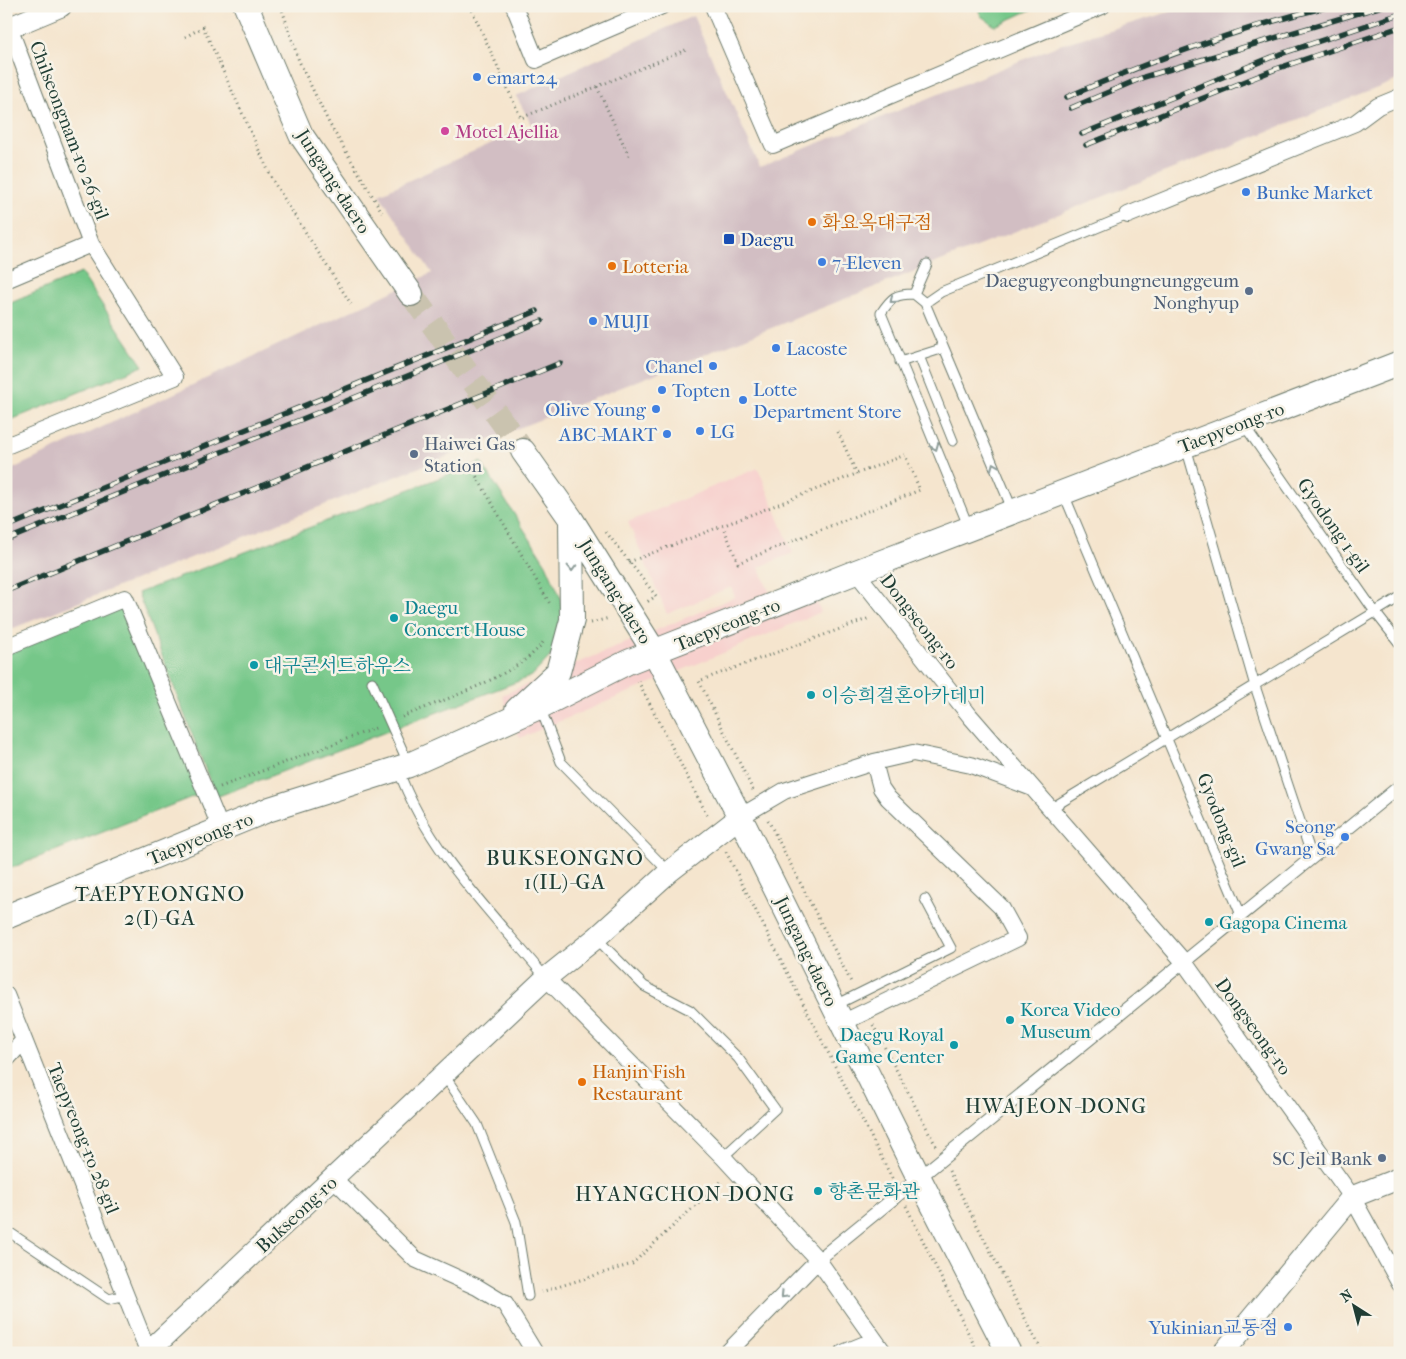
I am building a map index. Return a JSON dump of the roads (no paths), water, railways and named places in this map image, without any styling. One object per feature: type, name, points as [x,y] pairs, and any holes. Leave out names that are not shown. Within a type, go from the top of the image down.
[{"type":"main road","name":"Jungang-daero","points":[[246,6],[301,135],[410,294]]},
{"type":"main road","name":"Taepyeong-ro","points":[[6,917],[270,809],[403,767],[539,707],[628,662],[969,528],[1400,363]]},
{"type":"main road","name":"Jungang-daero","points":[[523,451],[571,519],[655,653],[750,811],[838,1015],[1009,1353]]},
{"type":"main road","points":[[502,724],[558,672],[572,620],[571,519]]},
{"type":"street","points":[[7,25],[61,6]]},
{"type":"street","points":[[514,6],[536,60],[662,6]]},
{"type":"street","points":[[713,6],[773,146],[1102,6]]},
{"type":"street","name":"Chilseongnam-ro 26-gil","points":[[6,280],[91,244],[7,25]]},
{"type":"street","points":[[1128,215],[1354,123],[1378,106],[1400,97]]},
{"type":"street","points":[[6,446],[176,377],[91,244]]},
{"type":"street","name":"Dongseong-ro","points":[[856,572],[970,716],[1184,962],[1352,1197],[1400,1284]]},
{"type":"street","points":[[6,647],[125,598],[221,829]]},
{"type":"street","points":[[750,811],[784,791],[874,762],[913,753],[971,765],[1032,788]]},
{"type":"street","points":[[838,1015],[866,1011],[1018,938],[1002,907],[888,798],[881,788],[874,762]]},
{"type":"street","points":[[727,1353],[818,1260],[1400,786]]},
{"type":"street","name":"Bukseong-ro","points":[[147,1352],[334,1179],[442,1073],[546,978],[596,938],[669,872],[750,811]]},
{"type":"street","points":[[546,978],[735,1169],[818,1260],[879,1346],[843,1353]]},
{"type":"street","name":"Taepyeong-ro 28-gil","points":[[6,995],[147,1352]]},
{"type":"street","points":[[6,1060],[23,1041]]},
{"type":"street","points":[[1223,1353],[1352,1197],[1400,1178]]},
{"type":"street","points":[[334,1179],[415,1259],[477,1287],[505,1304],[535,1353]]},
{"type":"lane","points":[[925,303],[940,292],[1128,215]]},
{"type":"lane","points":[[914,294],[928,264]]},
{"type":"lane","points":[[969,528],[881,313],[889,301],[899,294],[914,294],[925,303],[1013,511]]},
{"type":"lane","points":[[900,362],[944,348]]},
{"type":"lane","points":[[919,356],[953,441]]},
{"type":"lane","name":"Gyodong 1-gil","points":[[1243,423],[1375,612],[1400,644]]},
{"type":"lane","points":[[1185,445],[1255,686],[1312,857]]},
{"type":"lane","points":[[1063,492],[1169,739]]},
{"type":"lane","points":[[1050,809],[1169,739],[1400,597]]},
{"type":"lane","points":[[372,682],[390,722],[403,767],[406,790],[435,844],[546,978]]},
{"type":"lane","points":[[539,707],[561,762],[669,872]]},
{"type":"lane","name":"Gyodong-gil","points":[[1169,739],[1241,915]]},
{"type":"lane","points":[[838,1015],[858,994],[951,948],[925,899]]},
{"type":"lane","points":[[596,938],[644,986],[690,1010],[738,1058],[775,1109],[723,1157]]},
{"type":"lane","points":[[442,1073],[477,1124],[516,1222],[528,1296]]},
{"type":"lane","points":[[6,1230],[110,1299],[126,1295]]},
{"type":"tunnel","points":[[411,294],[523,451]]},
{"type":"railway","points":[[1067,97],[1131,70],[1196,46],[1262,24],[1330,6]]},
{"type":"railway","points":[[1071,108],[1144,77],[1382,6]]},
{"type":"railway","points":[[1082,134],[1272,57],[1400,14]]},
{"type":"railway","points":[[1086,145],[1276,69],[1400,27]]},
{"type":"railway","points":[[6,527],[537,311]]},
{"type":"railway","points":[[6,540],[542,321]]},
{"type":"railway","points":[[6,591],[560,363]]},
{"type":"place","name":"emart24","points":[[477,77]]},
{"type":"place","name":"Motel Ajellia","points":[[445,131]]},
{"type":"place","name":"Bunke Market","points":[[1246,192]]},
{"type":"place","name":"화요옥대구점","points":[[812,222]]},
{"type":"place","name":"Daegu","points":[[729,239]]},
{"type":"place","name":"7-Eleven","points":[[822,262]]},
{"type":"place","name":"Lotteria","points":[[612,266]]},
{"type":"place","name":"Daegugyeongbungneunggeum Nonghyup","points":[[1249,291]]},
{"type":"place","name":"MUJI","points":[[593,321]]},
{"type":"place","name":"Lacoste","points":[[776,348]]},
{"type":"place","name":"Chanel","points":[[713,366]]},
{"type":"place","name":"Topten","points":[[662,390]]},
{"type":"place","name":"Lotte Department Store","points":[[743,400]]},
{"type":"place","name":"Olive Young","points":[[656,409]]},
{"type":"place","name":"LG","points":[[700,431]]},
{"type":"place","name":"ABC-MART","points":[[667,434]]},
{"type":"place","name":"Haiwei Gas Station","points":[[414,454]]},
{"type":"place","name":"Daegu Concert House","points":[[394,618]]},
{"type":"place","name":"대구콘서트하우스","points":[[254,665]]},
{"type":"place","name":"이승희결혼아카데미","points":[[811,695]]},
{"type":"place","name":"Seong Gwang Sa","points":[[1345,837]]},
{"type":"place","name":"Gagopa Cinema","points":[[1209,922]]},
{"type":"place","name":"Korea Video Museum","points":[[1010,1020]]},
{"type":"place","name":"Daegu Royal Game Center","points":[[954,1045]]},
{"type":"place","name":"Hanjin Fish Restaurant","points":[[582,1082]]},
{"type":"place","name":"SC Jeil Bank","points":[[1382,1158]]},
{"type":"place","name":"향촌문화관","points":[[818,1191]]},
{"type":"place","name":"Yukinian교동점","points":[[1288,1327]]},
{"type":"district","name":"BUKSEONGNO 1(IL)-GA","points":[[565,870]]},
{"type":"district","name":"TAEPYEONGNO 2(I)-GA","points":[[160,906]]},
{"type":"district","name":"HWAJEON-DONG","points":[[1056,1106]]},
{"type":"district","name":"HYANGCHON-DONG","points":[[685,1194]]}]
